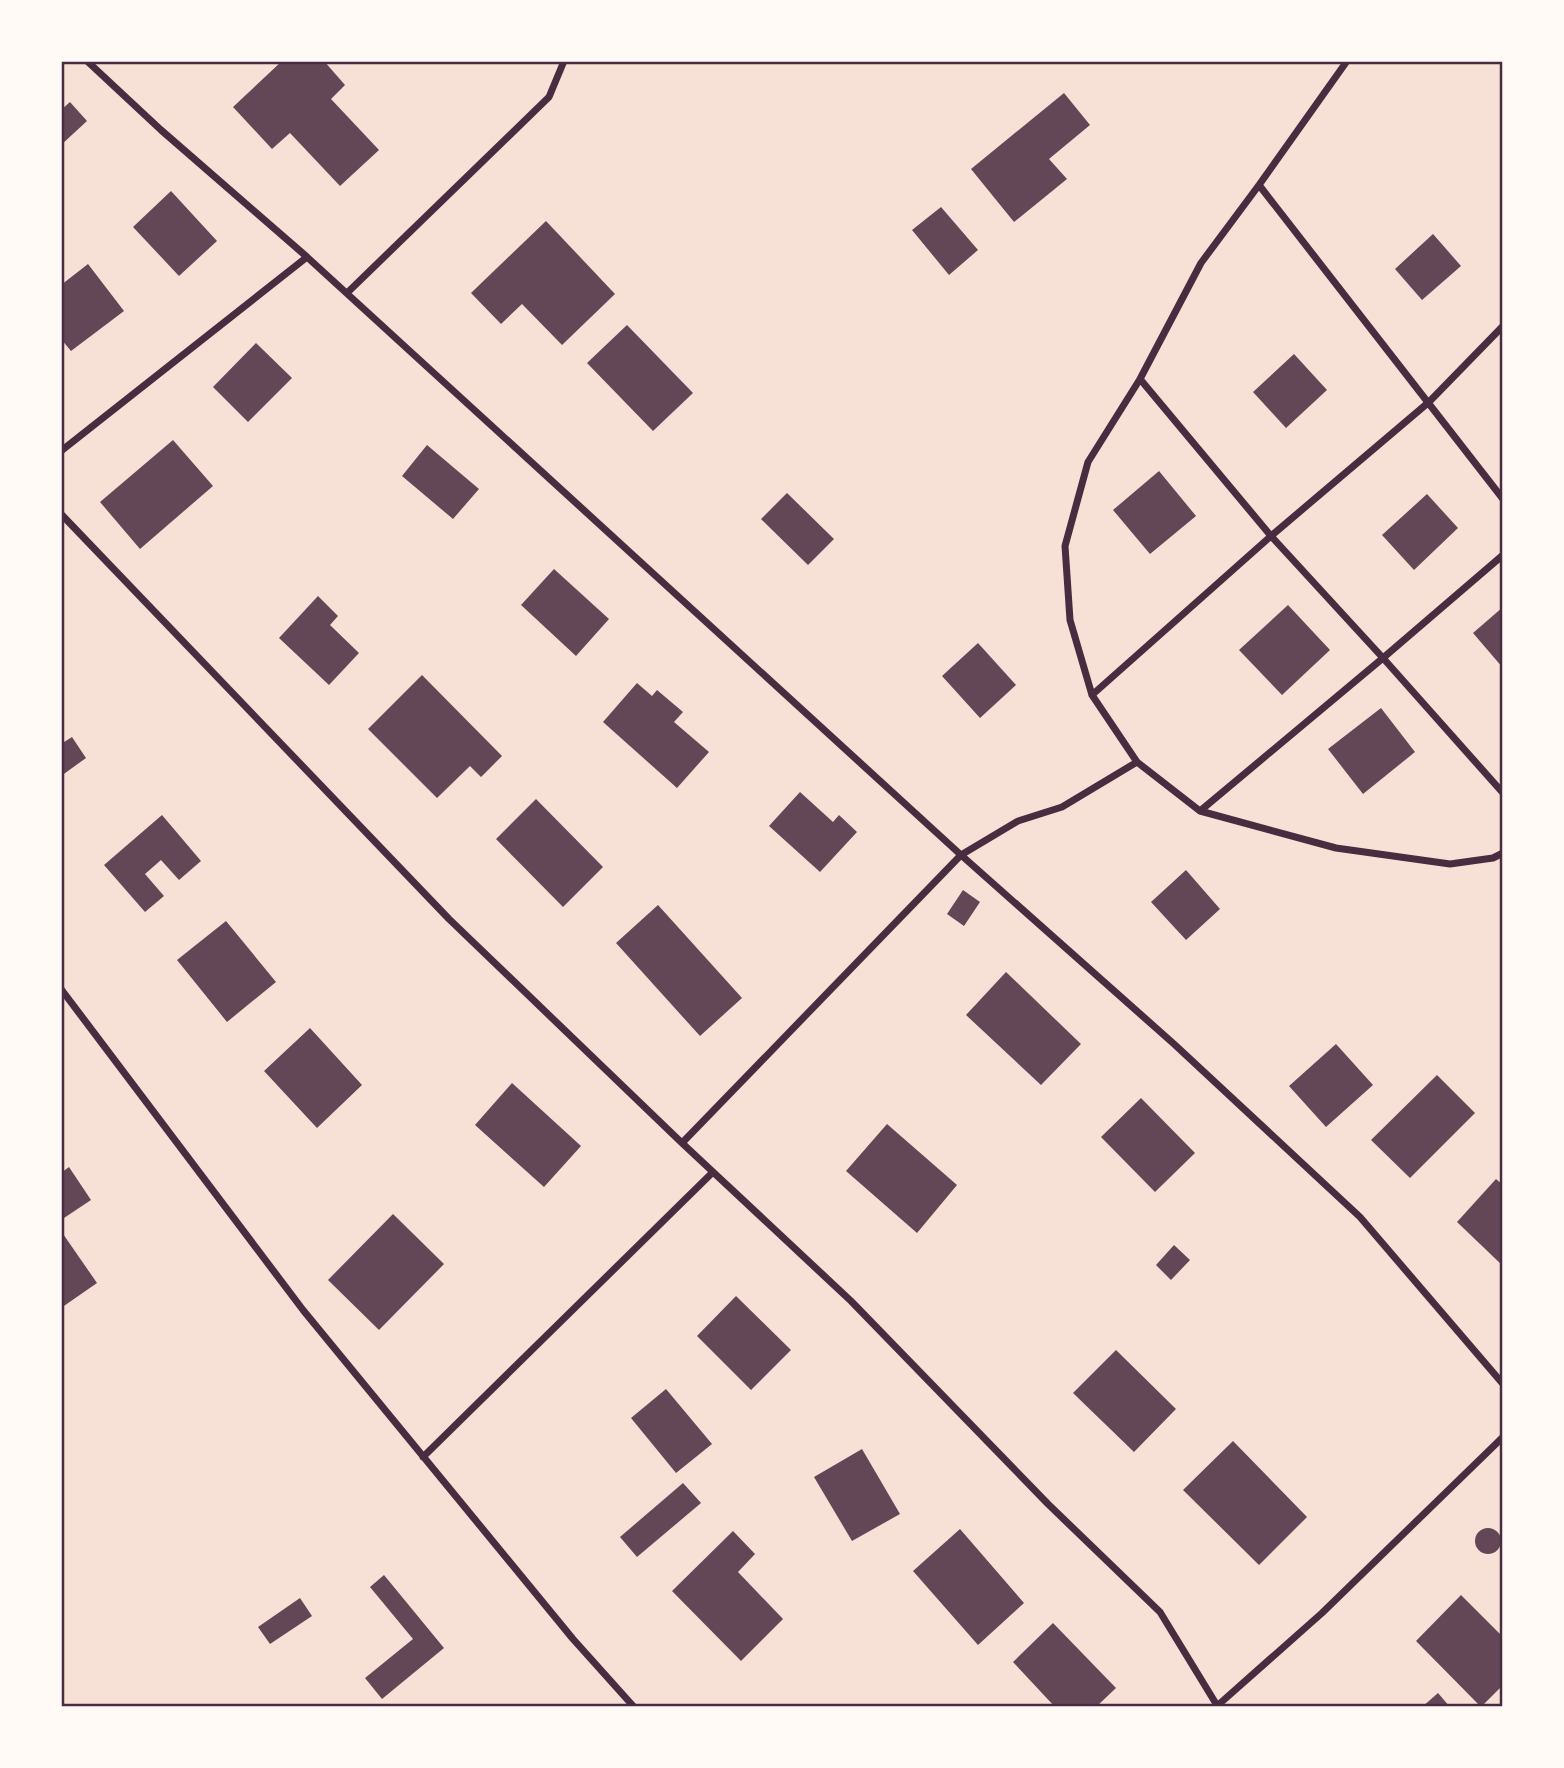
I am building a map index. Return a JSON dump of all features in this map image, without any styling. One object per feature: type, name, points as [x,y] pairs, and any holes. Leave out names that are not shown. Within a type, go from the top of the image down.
[{"type":"street","points":[[87,61],[161,130],[307,257],[961,855],[1174,1044],[1360,1217],[1503,1384]]},
{"type":"street","points":[[346,293],[549,97],[564,61]]},
{"type":"street","points":[[1347,61],[1201,263],[1140,379],[1088,462],[1065,546],[1070,620],[1092,695],[1137,762],[1200,811],[1336,848],[1397,858],[1450,864],[1493,858],[1503,853]]},
{"type":"street","points":[[1259,185],[1503,499]]},
{"type":"street","points":[[61,451],[307,257]]},
{"type":"street","points":[[1092,695],[1271,536],[1429,402],[1503,326]]},
{"type":"street","points":[[1140,379],[1271,536],[1503,793]]},
{"type":"street","points":[[61,514],[449,919],[712,1172],[852,1301],[1048,1504],[1160,1612],[1217,1706],[1322,1613],[1503,1437]]},
{"type":"street","points":[[1200,811],[1503,555]]},
{"type":"street","points":[[682,1143],[961,855],[1018,821],[1062,807],[1137,762]]},
{"type":"street","points":[[61,989],[303,1310],[573,1639],[634,1707]]},
{"type":"street","points":[[423,1457],[712,1172]]},
{"type":"building","points":[[282,61],[324,61],[345,85],[331,99],[379,150],[340,186],[290,133],[272,149],[233,107]]},
{"type":"building","points":[[1064,93],[1090,125],[1049,159],[1067,179],[1014,222],[971,169]]},
{"type":"building","points":[[70,102],[87,121],[61,145],[61,110]]},
{"type":"building","points":[[171,191],[217,241],[179,276],[133,227]]},
{"type":"building","points":[[941,207],[978,250],[949,275],[912,230]]},
{"type":"building","points":[[546,221],[615,294],[562,345],[522,304],[501,324],[471,293]]},
{"type":"building","points":[[1433,234],[1461,266],[1422,300],[1395,269]]},
{"type":"building","points":[[88,264],[124,311],[71,351],[61,339],[61,285]]},
{"type":"building","points":[[627,325],[693,393],[653,431],[587,363]]},
{"type":"building","points":[[256,343],[292,378],[248,422],[213,387]]},
{"type":"building","points":[[1294,354],[1327,390],[1286,428],[1253,392]]},
{"type":"building","points":[[173,440],[213,486],[140,549],[100,502]]},
{"type":"building","points":[[427,445],[479,489],[453,519],[402,476]]},
{"type":"building","points":[[1159,471],[1196,516],[1150,554],[1113,510]]},
{"type":"building","points":[[787,493],[834,539],[808,565],[761,519]]},
{"type":"building","points":[[1427,494],[1458,528],[1414,570],[1382,535]]},
{"type":"building","points":[[554,569],[609,619],[576,656],[521,605]]},
{"type":"building","points":[[318,596],[338,616],[330,625],[359,653],[329,685],[279,638]]},
{"type":"building","points":[[1288,605],[1330,650],[1282,695],[1239,650]]},
{"type":"building","points":[[1503,607],[1503,668],[1473,633]]},
{"type":"building","points":[[978,643],[1016,685],[980,718],[942,676]]},
{"type":"building","points":[[422,675],[502,756],[481,777],[470,766],[437,798],[368,729]]},
{"type":"building","points":[[637,683],[652,696],[657,690],[683,712],[674,722],[709,752],[677,788],[603,722]]},
{"type":"building","points":[[1381,708],[1415,752],[1363,794],[1328,749]]},
{"type":"building","points":[[72,737],[86,758],[61,776],[61,744]]},
{"type":"building","points":[[800,792],[833,822],[839,815],[857,832],[820,872],[769,826]]},
{"type":"building","points":[[536,799],[603,867],[563,907],[496,839]]},
{"type":"building","points":[[162,815],[201,861],[179,880],[161,860],[145,874],[164,896],[145,912],[104,865]]},
{"type":"building","points":[[1186,870],[1220,909],[1186,940],[1151,902]]},
{"type":"building","points":[[963,890],[980,902],[964,926],[947,914]]},
{"type":"building","points":[[658,905],[742,998],[700,1036],[616,943]]},
{"type":"building","points":[[226,921],[276,982],[227,1022],[177,960]]},
{"type":"building","points":[[1006,972],[1081,1044],[1041,1085],[966,1015]]},
{"type":"building","points":[[310,1028],[362,1085],[317,1128],[264,1071]]},
{"type":"building","points":[[1336,1044],[1373,1085],[1326,1127],[1289,1086]]},
{"type":"building","points":[[1437,1075],[1475,1113],[1410,1178],[1371,1140]]},
{"type":"building","points":[[512,1083],[581,1146],[544,1187],[475,1125]]},
{"type":"building","points":[[1141,1098],[1195,1153],[1155,1192],[1101,1137]]},
{"type":"building","points":[[887,1124],[957,1185],[917,1233],[846,1171]]},
{"type":"building","points":[[69,1167],[91,1200],[61,1220],[61,1173]]},
{"type":"building","points":[[1496,1179],[1503,1185],[1503,1266],[1457,1222]]},
{"type":"building","points":[[393,1214],[444,1264],[379,1330],[328,1280]]},
{"type":"building","points":[[61,1231],[97,1283],[61,1308]]},
{"type":"building","points":[[1174,1245],[1190,1260],[1171,1280],[1156,1265]]},
{"type":"building","points":[[736,1296],[791,1350],[751,1390],[697,1336]]},
{"type":"building","points":[[1116,1350],[1176,1409],[1134,1452],[1073,1393]]},
{"type":"building","points":[[666,1389],[712,1444],[676,1473],[631,1418]]},
{"type":"building","points":[[1233,1441],[1307,1517],[1259,1565],[1183,1490]]},
{"type":"building","points":[[862,1449],[900,1514],[852,1541],[814,1477]]},
{"type":"building","points":[[683,1483],[701,1503],[637,1557],[620,1537]]},
{"type":"building","points":[[1488,1528],[1497,1532],[1501,1541],[1497,1550],[1488,1554],[1479,1550],[1475,1541],[1479,1532]]},
{"type":"building","points":[[960,1529],[1024,1603],[978,1645],[913,1571]]},
{"type":"building","points":[[733,1531],[755,1554],[738,1572],[783,1619],[741,1661],[672,1591]]},
{"type":"building","points":[[384,1575],[444,1648],[382,1699],[365,1678],[413,1639],[370,1587]]},
{"type":"building","points":[[1461,1595],[1503,1637],[1503,1685],[1481,1707],[1416,1641]]},
{"type":"building","points":[[300,1598],[312,1616],[270,1644],[258,1627]]},
{"type":"building","points":[[1053,1623],[1116,1688],[1096,1707],[1055,1707],[1013,1662]]},
{"type":"building","points":[[1438,1693],[1450,1707],[1422,1707]]}]
